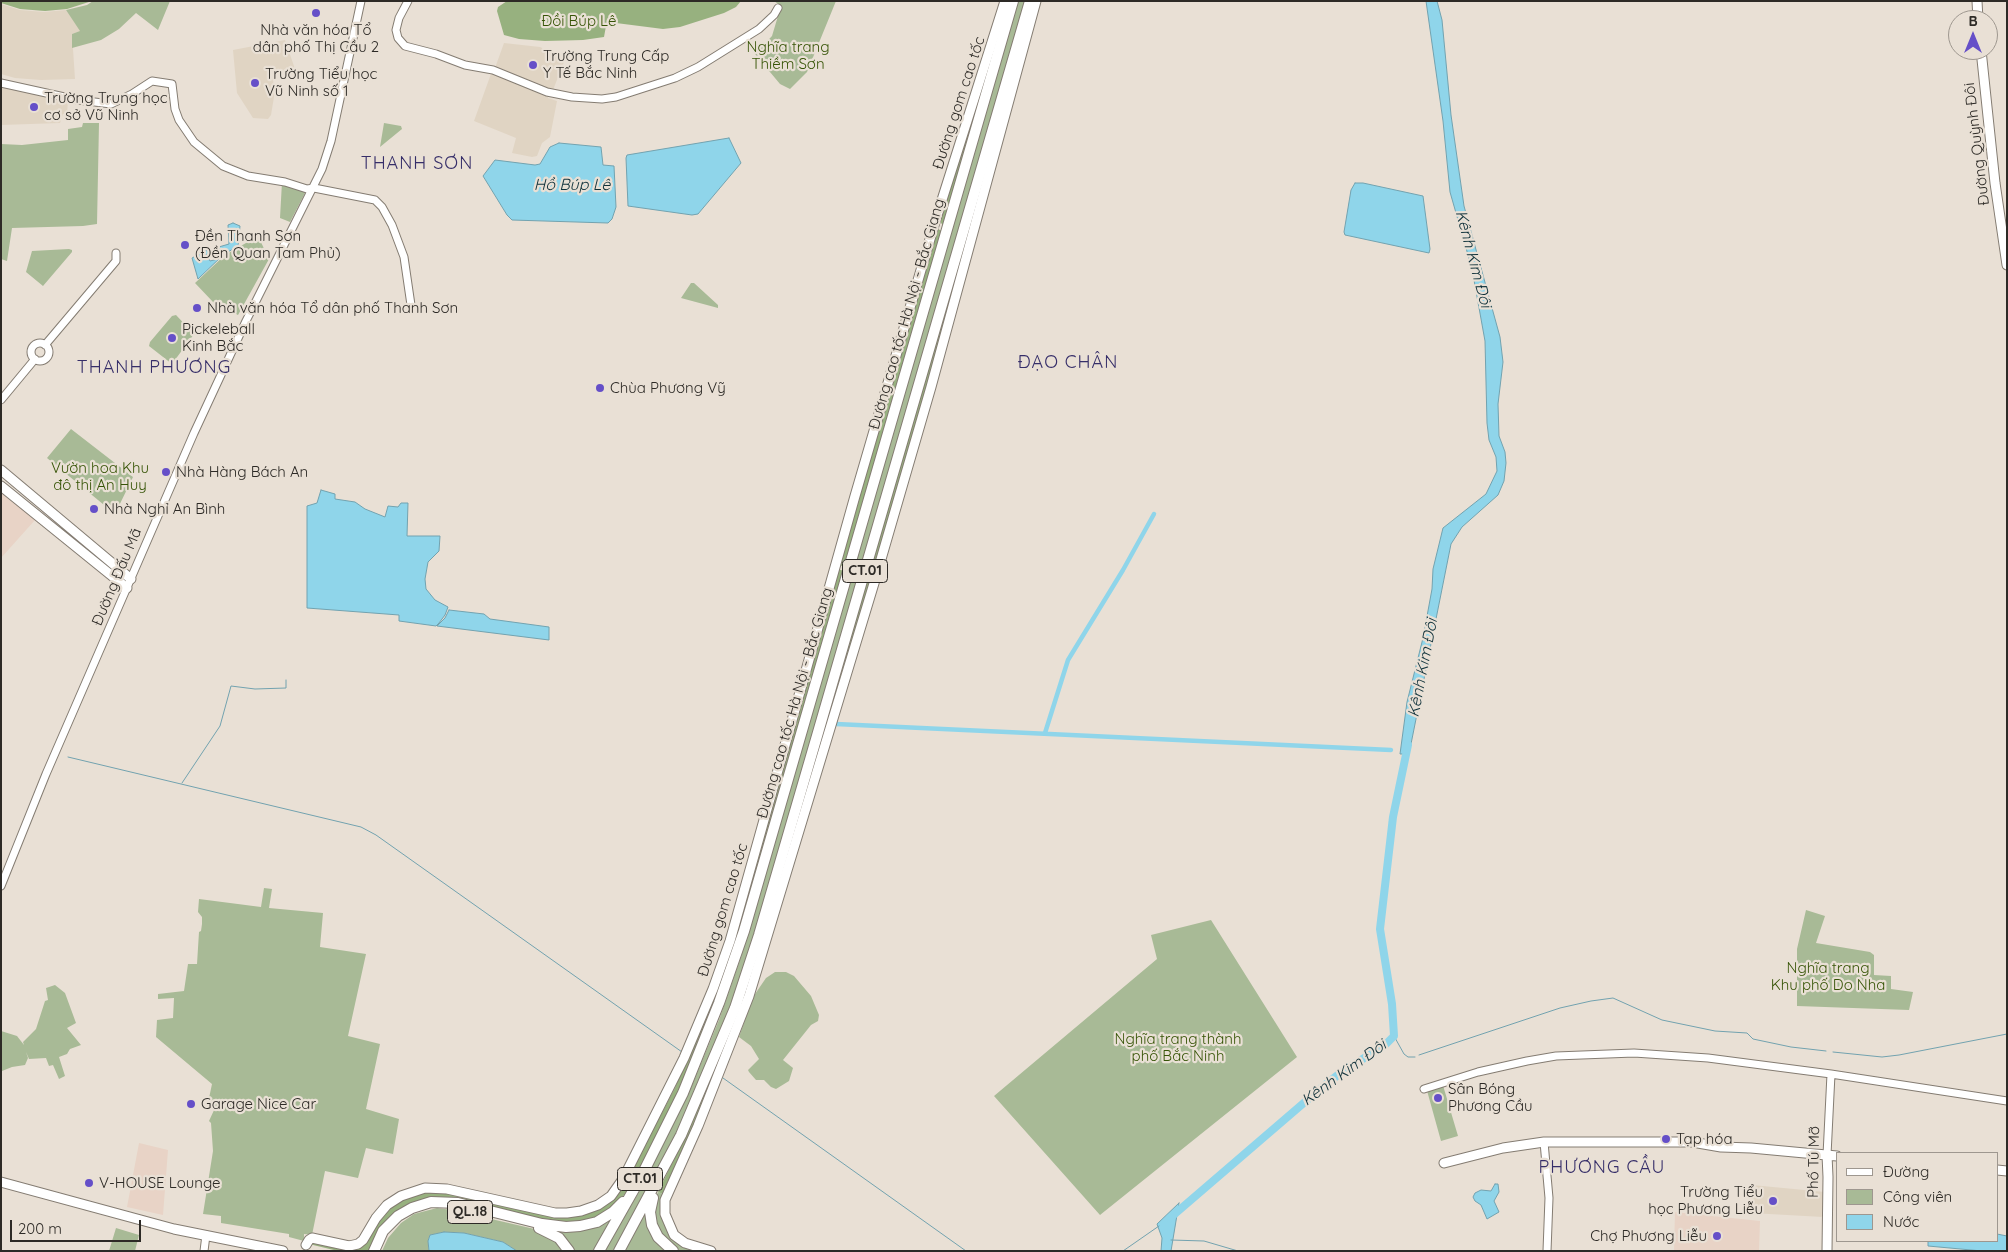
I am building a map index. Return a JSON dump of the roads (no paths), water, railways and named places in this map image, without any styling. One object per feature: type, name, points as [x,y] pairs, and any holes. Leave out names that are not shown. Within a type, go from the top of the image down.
[{"type":"highway","name":"Đường cao tốc Hà Nội - Bắc Giang","points":[[599,1251],[642,1174],[677,1105],[719,1003],[744,931],[1013,1]]},
{"type":"highway","name":"Đường cao tốc Hà Nội - Bắc Giang","points":[[619,1251],[681,1135],[735,1008],[759,935],[1030,1]]},
{"type":"highway","points":[[374,1251],[383,1231],[398,1216],[412,1208],[431,1202],[453,1202],[558,1226],[580,1226],[597,1222],[613,1212],[626,1198],[677,1105]]},
{"type":"highway","points":[[673,1251],[664,1244],[656,1233],[650,1212],[654,1196],[681,1135]]},
{"type":"highway","name":"QL.18","points":[[380,1251],[391,1230],[407,1216],[422,1210],[443,1207],[546,1230],[559,1238],[569,1251]]},
{"type":"main road","name":"Đường gom cao tốc","points":[[306,1245],[308,1240],[312,1238],[349,1246],[358,1244],[363,1240],[376,1218],[387,1205],[401,1196],[425,1188],[447,1189],[555,1213],[567,1213],[587,1210],[601,1203],[609,1197],[623,1180],[684,1058],[713,989],[732,932],[855,496],[935,222],[987,64],[1005,1]]},
{"type":"main road","points":[[711,1251],[685,1243],[674,1235],[665,1214],[665,1200],[698,1126],[749,996],[875,580],[931,387],[1036,1]]},
{"type":"main road","name":"Đường Quỳnh Đôi","points":[[1982,60],[1995,183],[2007,265]]},
{"type":"main road","points":[[1,470],[131,579]]},
{"type":"main road","points":[[1,486],[127,588]]},
{"type":"main road","points":[[30,510],[38,500]]},
{"type":"main road","points":[[1444,1163],[1503,1148],[1544,1142],[1692,1142],[1721,1148],[1751,1148],[1836,1156]]},
{"type":"main road","name":"Phố Tú Mỡ","points":[[1827,1155],[1827,1251]]},
{"type":"main road","points":[[1,1182],[164,1226],[283,1251]]},
{"type":"street","name":"Đường Đấu Mã","points":[[1,886],[46,774],[194,434],[246,321],[314,188],[331,141],[360,1]]},
{"type":"street","points":[[408,1],[398,18],[396,30],[398,38],[404,46],[436,54],[465,65],[493,70],[547,92],[572,97],[602,99],[616,97],[675,78],[698,67],[760,29],[774,15],[778,8]]},
{"type":"street","points":[[1,83],[78,100],[111,104],[132,94],[152,81],[172,84],[175,109],[179,120],[194,142],[223,166],[248,176],[285,182],[307,189],[314,188],[375,200],[382,207],[392,225],[404,256],[411,305]]},
{"type":"street","points":[[45,345],[116,260],[116,253]]},
{"type":"street","points":[[38,343],[45,345],[49,350],[48,357],[42,361],[35,359],[32,353],[33,347],[38,343]]},
{"type":"street","points":[[1,400],[35,359]]},
{"type":"street","points":[[1424,1088],[1478,1072],[1556,1056],[1634,1053],[1708,1058],[1831,1074],[2007,1101]]},
{"type":"street","name":"Phố Tú Mỡ","points":[[1827,1155],[1831,1074]]},
{"type":"street","points":[[1544,1142],[1549,1198],[1547,1251]]},
{"type":"street","points":[[204,1251],[206,1235]]},
{"type":"water","points":[[1426,1],[1437,1],[1442,20],[1451,115],[1464,206],[1500,337],[1503,362],[1498,404],[1499,436],[1505,452],[1506,463],[1504,481],[1498,495],[1462,527],[1451,544],[1409,754],[1400,754],[1407,702],[1423,638],[1432,589],[1433,569],[1443,528],[1486,494],[1497,471],[1496,457],[1489,440],[1487,423],[1485,341],[1472,269],[1450,192],[1443,121]]},
{"type":"water","name":"Hồ Búp Lê","points":[[729,138],[741,163],[698,214],[692,215],[628,206],[627,155]]},
{"type":"water","name":"Hồ Búp Lê","points":[[559,143],[601,147],[603,165],[614,166],[616,207],[612,219],[608,223],[512,220],[483,176],[495,160],[540,164],[550,147]]},
{"type":"water","points":[[1355,183],[1363,183],[1423,196],[1429,253],[1345,235],[1351,190]]},
{"type":"water","points":[[233,223],[240,226],[238,246],[223,255],[198,279],[192,258],[199,254],[208,257],[210,261],[218,259],[220,255],[217,251],[212,251],[209,255],[205,254],[205,251],[229,244],[228,225]]},
{"type":"water","points":[[321,490],[335,494],[335,499],[355,502],[365,509],[385,517],[388,506],[398,507],[401,503],[408,503],[407,536],[440,536],[439,551],[428,562],[425,579],[426,589],[435,600],[448,607],[445,615],[436,626],[399,621],[399,615],[307,608],[307,506],[317,503]]},
{"type":"water","points":[[449,610],[484,614],[490,619],[549,627],[549,640],[437,626],[445,618]]},
{"type":"water","points":[[1495,1184],[1498,1184],[1499,1192],[1494,1201],[1499,1212],[1487,1219],[1481,1205],[1473,1197],[1475,1193],[1481,1190],[1491,1191]]},
{"type":"water","points":[[1179,1203],[1171,1251],[1161,1251],[1162,1238],[1157,1224]]},
{"type":"water","points":[[444,1232],[464,1233],[503,1242],[517,1251],[429,1251],[428,1241],[430,1235]]},
{"type":"water","points":[[1998,1234],[2007,1236],[2007,1251],[1982,1251],[1928,1246],[1928,1242],[1998,1242]]},
{"type":"waterway","points":[[1045,733],[1068,660],[1123,570],[1154,514]]},
{"type":"waterway","points":[[182,783],[220,726],[231,686],[255,689],[286,688],[286,680]]},
{"type":"waterway","points":[[836,724],[1391,750]]},
{"type":"waterway","name":"Kênh Kim Đôi","points":[[1170,1218],[1320,1089],[1343,1071],[1384,1046],[1394,1036],[1392,1004],[1380,929],[1393,817],[1408,745]]},
{"type":"waterway","points":[[68,757],[361,827],[376,835],[682,1052]]},
{"type":"waterway","points":[[1419,1055],[1560,1008],[1613,998],[1662,1020],[1715,1031],[1747,1033],[1753,1039],[1791,1047],[1826,1051]]},
{"type":"waterway","points":[[1833,1052],[1882,1057],[2007,1034]]},
{"type":"waterway","points":[[1394,1036],[1404,1054],[1408,1057],[1415,1057]]},
{"type":"waterway","points":[[723,1078],[966,1251]]},
{"type":"waterway","points":[[1123,1251],[1159,1226]]},
{"type":"waterway","points":[[1171,1240],[1204,1241],[1238,1251]]},
{"type":"place","name":"Nhà văn hóa Tổ dân phố Thị Cầu 2","points":[[316,13]]},
{"type":"place","name":"Trường Trung Cấp Y Tế Bắc Ninh","points":[[533,65]]},
{"type":"place","name":"Trường Tiểu học Vũ Ninh số 1","points":[[255,83]]},
{"type":"place","name":"Trường Trung học cơ sở Vũ Ninh","points":[[34,107]]},
{"type":"place","name":"Đền Thanh Sơn (Đền Quan Tam Phủ)","points":[[185,245]]},
{"type":"place","name":"Nhà văn hóa Tổ dân phố Thanh Sơn","points":[[197,308]]},
{"type":"place","name":"Pickeleball Kinh Bắc","points":[[172,338]]},
{"type":"place","name":"Chùa Phương Vỹ","points":[[600,388]]},
{"type":"place","name":"Nhà Hàng Bách An","points":[[166,472]]},
{"type":"place","name":"Nhà Nghỉ An Bình","points":[[94,509]]},
{"type":"place","name":"Sân Bóng Phương Cầu","points":[[1438,1098]]},
{"type":"place","name":"Garage Nice Car","points":[[191,1104]]},
{"type":"place","name":"Tạp hóa","points":[[1666,1139]]},
{"type":"place","name":"V-HOUSE Lounge","points":[[89,1183]]},
{"type":"place","name":"Trường Tiểu học Phương Liễu","points":[[1773,1201]]},
{"type":"place","name":"Chợ Phương Liễu","points":[[1717,1236]]},
{"type":"district","name":"THANH SƠN","points":[[417,164]]},
{"type":"district","name":"ĐẠO CHÂN","points":[[1068,363]]},
{"type":"district","name":"THANH PHƯƠNG","points":[[154,368]]},
{"type":"district","name":"PHƯƠNG CẦU","points":[[1602,1168]]},
{"type":"park label","name":"Đồi Búp Lê","points":[[579,21]]},
{"type":"park label","name":"Nghĩa trang Thiềm Sơn","points":[[788,56]]},
{"type":"park label","name":"Vườn hoa Khu đô thị An Huy","points":[[100,476]]},
{"type":"park label","name":"Nghĩa trang Khu phố Do Nha","points":[[1828,976]]},
{"type":"park label","name":"Nghĩa trang thành phố Bắc Ninh","points":[[1178,1048]]}]
